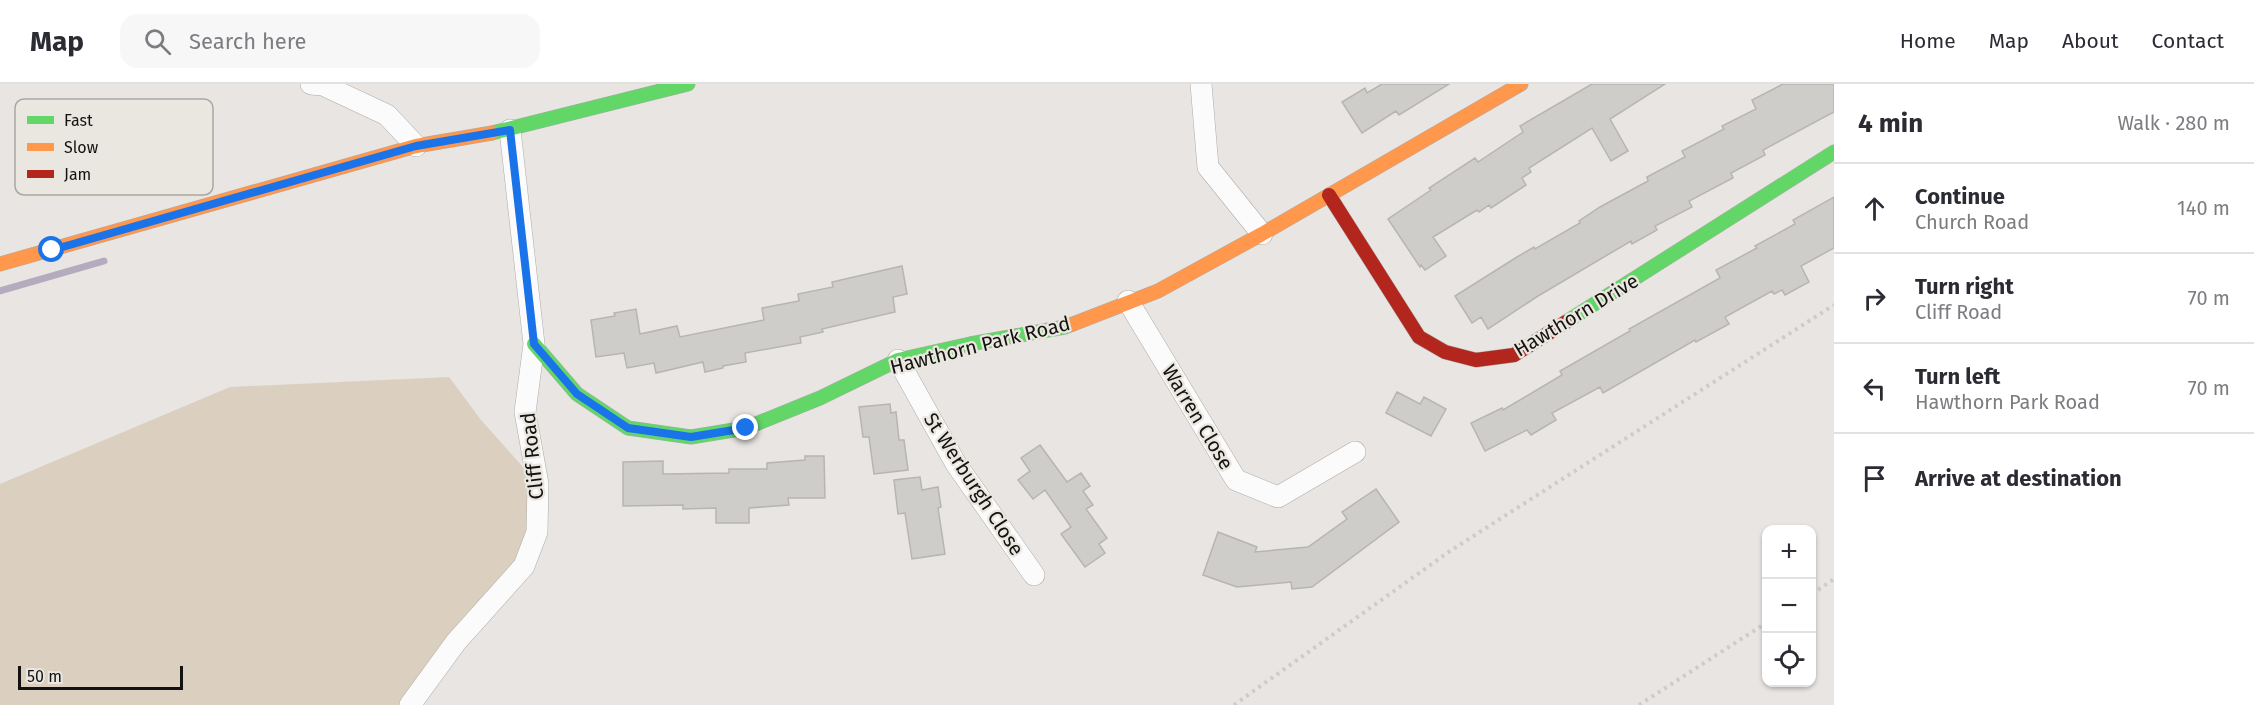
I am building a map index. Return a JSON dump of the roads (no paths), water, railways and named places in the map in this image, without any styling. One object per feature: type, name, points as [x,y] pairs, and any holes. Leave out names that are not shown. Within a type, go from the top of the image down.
[{"type":"street","points":[[311,84],[323,86],[387,115],[416,146]]},
{"type":"street","points":[[0,264],[416,146],[510,130],[688,84]]},
{"type":"street","points":[[1201,84],[1208,167],[1262,234]]},
{"type":"street","name":"Hawthorn Park Road","points":[[534,344],[577,394],[628,428],[691,437],[746,428],[820,398],[898,360],[1065,327],[1158,291],[1262,234],[1521,84]]},
{"type":"street","name":"Cliff Road","points":[[410,705],[456,642],[524,566],[537,532],[538,484],[525,412],[534,344],[510,130]]},
{"type":"street","name":"Hawthorn Drive","points":[[1329,195],[1419,337],[1445,352],[1476,360],[1514,356],[1834,152]]},
{"type":"street","name":"Warren Close","points":[[1128,301],[1236,480],[1278,497],[1355,452]]},
{"type":"street","name":"St Werburgh Close","points":[[898,360],[956,464],[1034,575]]},
{"type":"waterway","points":[[0,291],[104,261]]}]
